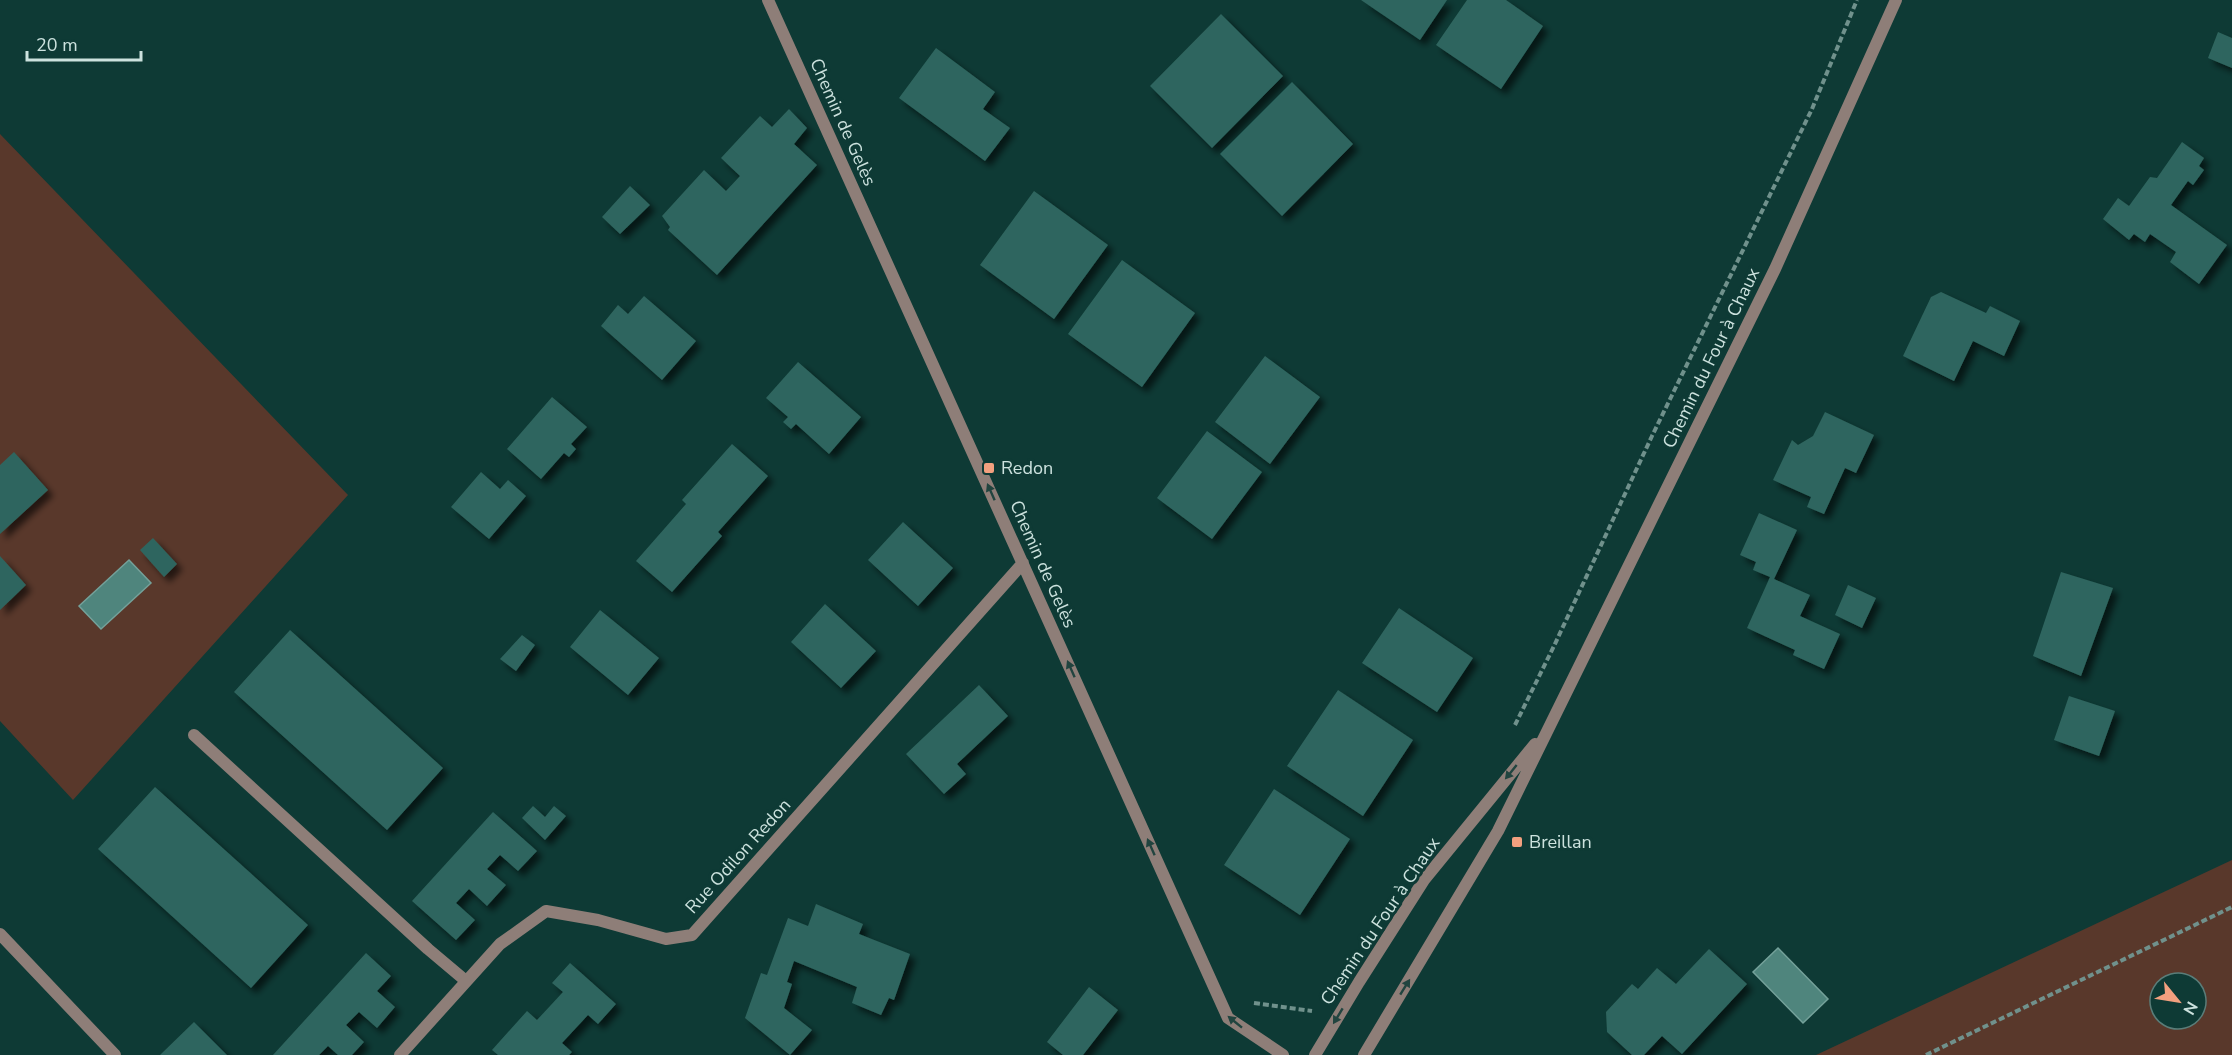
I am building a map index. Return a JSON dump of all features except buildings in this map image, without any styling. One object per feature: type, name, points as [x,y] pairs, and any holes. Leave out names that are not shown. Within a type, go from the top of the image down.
[{"type":"street","name":"Chemin de Gelès","points":[[768,0],[1228,1018],[1283,1055]]},
{"type":"street","name":"Chemin du Four à Chaux","points":[[1364,1055],[1498,831],[1775,269],[1896,0]]},
{"type":"street","name":"Rue Odilon Redon","points":[[400,1055],[500,944],[546,911],[598,920],[666,939],[692,935],[1023,563]]},
{"type":"street","name":"Chemin du Four à Chaux","points":[[1315,1055],[1424,880],[1549,727]]},
{"type":"street","points":[[194,735],[466,981]]},
{"type":"street","points":[[0,934],[115,1055]]},
{"type":"path","points":[[1513,729],[1652,436],[1812,109],[1857,0]]},
{"type":"path","points":[[1926,1055],[2232,907]]},
{"type":"path","points":[[1307,1020],[1312,1011],[1319,1006]]},
{"type":"shaded area","points":[[0,134],[348,495],[73,800],[0,721]]},
{"type":"shaded area","points":[[129,560],[151,583],[101,629],[79,606]]},
{"type":"shaded area","points":[[2232,860],[2232,1055],[1816,1055]]},
{"type":"shaded area","points":[[1778,948],[1828,999],[1803,1023],[1753,972]]},
{"type":"place","name":"Redon","points":[[989,468]]},
{"type":"place","name":"Breillan","points":[[1517,842]]}]
